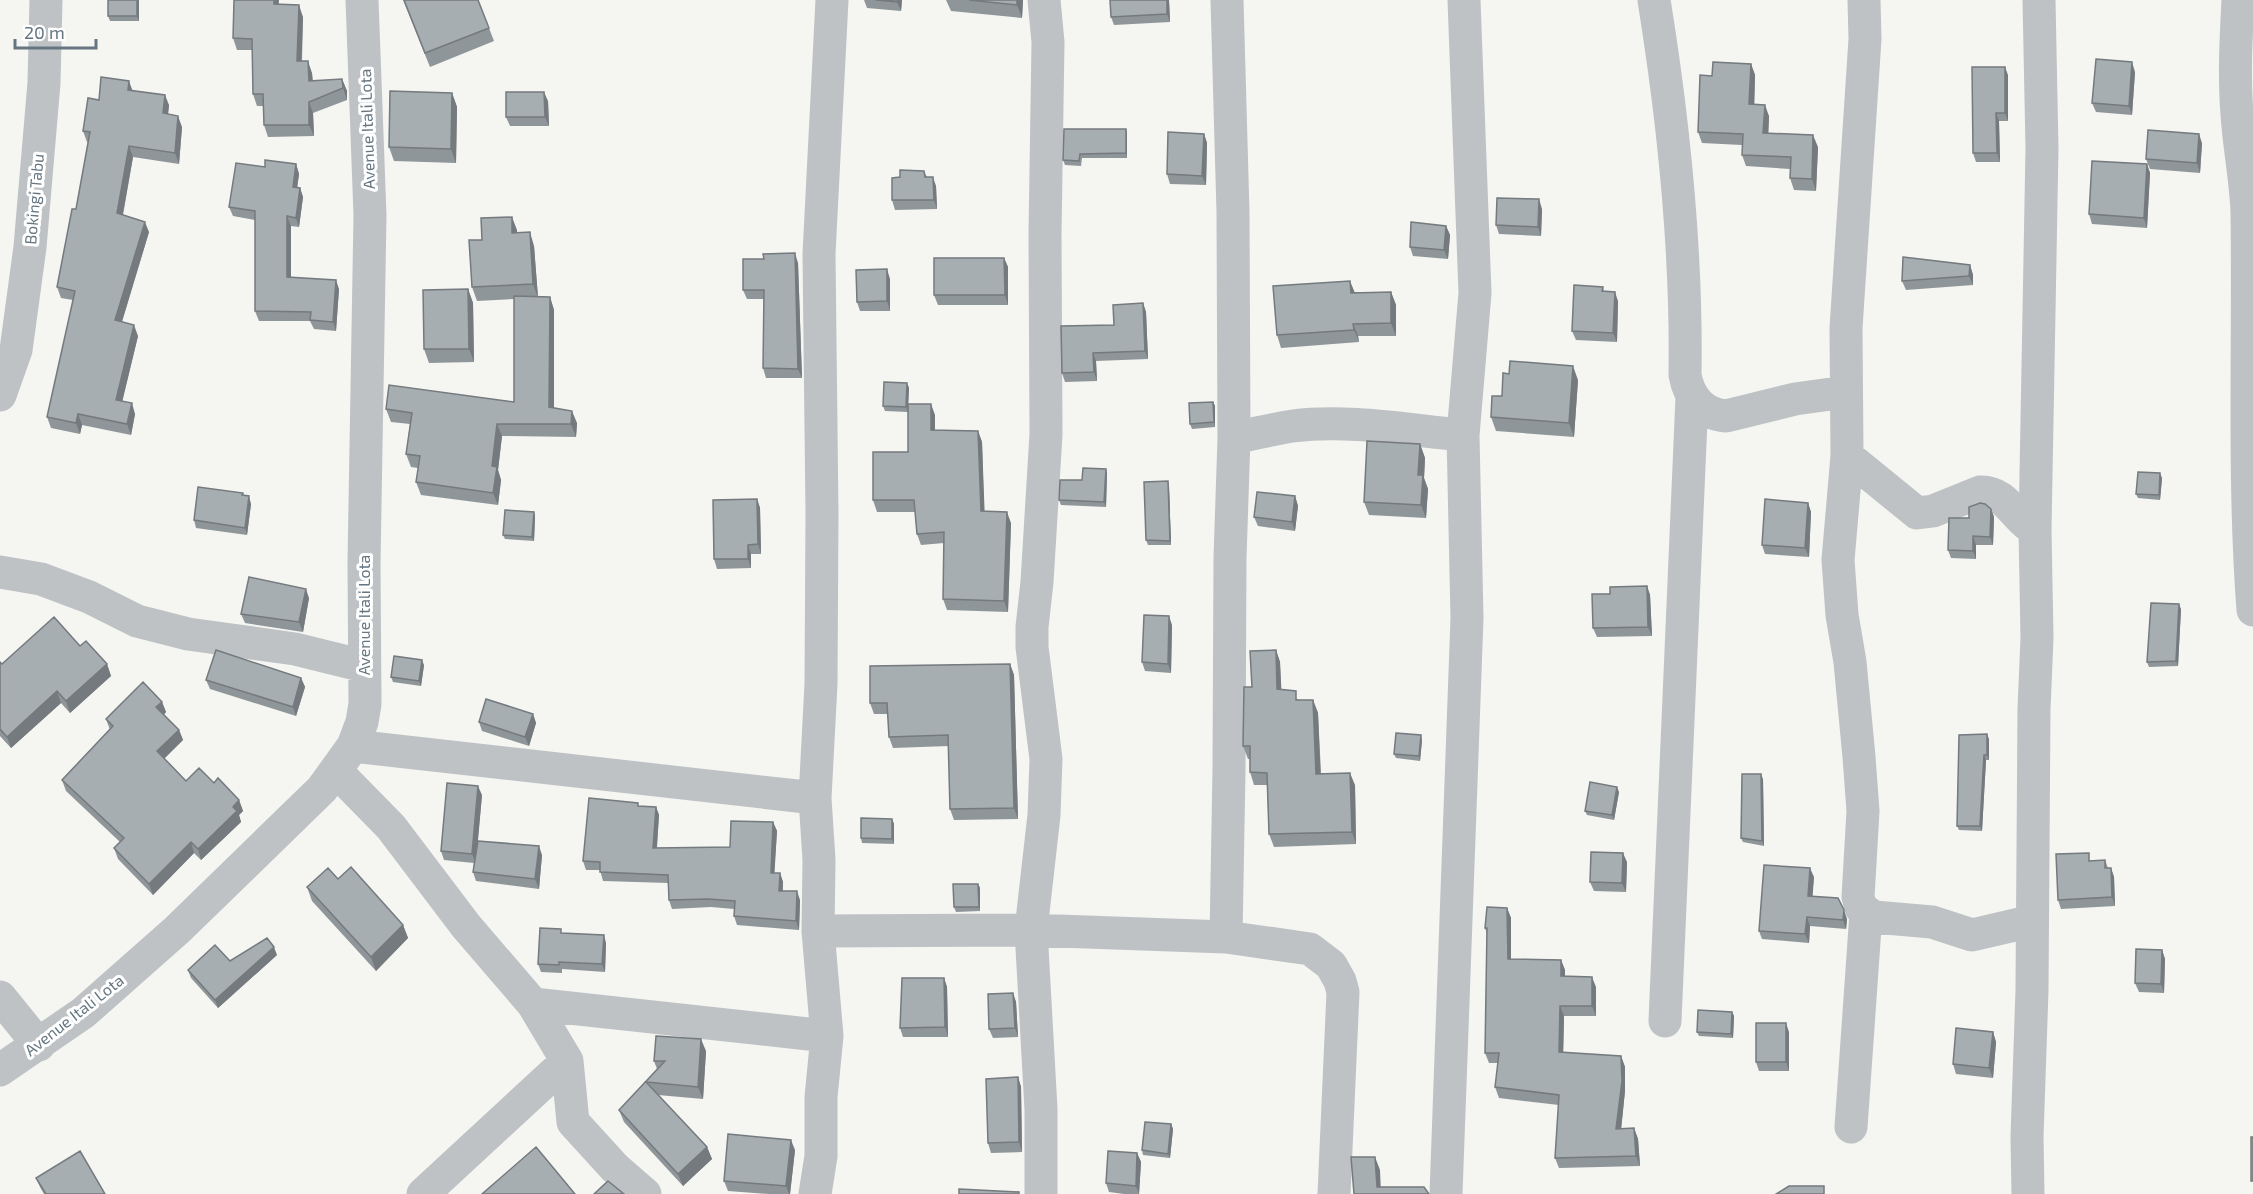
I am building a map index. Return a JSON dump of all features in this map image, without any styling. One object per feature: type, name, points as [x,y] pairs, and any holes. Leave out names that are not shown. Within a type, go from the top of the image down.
[{"type":"street","name":"Bokingi Tabu","points":[[0,395],[16,350],[30,247],[44,83],[46,0]]},
{"type":"street","name":"Avenue Itali Lota","points":[[0,1070],[82,1013],[177,930],[322,789],[345,759],[362,722],[365,704],[366,360],[370,215],[362,0]]},
{"type":"street","points":[[815,1194],[821,1156],[821,1097],[827,1036],[818,930],[819,860],[815,798],[821,672],[819,254],[832,0]]},
{"type":"street","points":[[1041,1194],[1041,1109],[1031,930],[1046,784],[1045,747],[1032,646],[1046,434],[1045,234],[1048,42],[1044,0]]},
{"type":"street","points":[[1226,937],[1230,558],[1234,438],[1233,212],[1227,0]]},
{"type":"street","points":[[1446,1194],[1467,618],[1462,435],[1475,293],[1464,0]]},
{"type":"street","points":[[1654,0],[1668,83],[1677,164],[1685,375],[1692,397],[1665,1021]]},
{"type":"street","points":[[1864,0],[1865,39],[1846,328],[1847,456],[1838,560],[1839,590],[1850,662],[1863,811],[1858,897],[1861,908],[1874,917],[1932,922],[1972,935],[2032,921]]},
{"type":"street","points":[[2028,1194],[2027,1137],[2032,990],[2034,709],[2037,638],[2035,530],[2042,148],[2039,0]]},
{"type":"street","points":[[2238,0],[2235,64],[2237,113],[2247,208],[2249,334],[2247,466],[2253,609]]},
{"type":"street","points":[[1692,397],[1708,411],[1726,416],[1795,399],[1845,392]]},
{"type":"street","points":[[1234,438],[1294,426],[1330,425],[1462,435]]},
{"type":"street","points":[[1847,456],[1917,513],[1933,511],[1980,492],[1988,492],[2003,499],[2025,525],[2035,530]]},
{"type":"street","points":[[0,572],[40,579],[89,597],[146,624],[188,634],[295,649],[364,666]]},
{"type":"street","points":[[345,759],[815,798]]},
{"type":"street","points":[[345,759],[391,827],[466,926],[534,1004],[567,1061],[573,1122],[615,1168],[645,1194]]},
{"type":"street","points":[[1851,1127],[1866,913]]},
{"type":"street","points":[[818,930],[1031,930],[1226,937],[1310,949],[1331,965],[1343,992],[1334,1194]]},
{"type":"street","points":[[0,997],[39,1045]]},
{"type":"street","points":[[534,1004],[827,1036]]},
{"type":"street","points":[[438,1189],[567,1061]]},
{"type":"building","points":[[108,0],[137,0],[137,16],[108,16]]},
{"type":"building","points":[[234,0],[274,0],[274,4],[299,5],[297,61],[308,61],[309,81],[342,79],[343,88],[309,102],[309,125],[264,125],[263,94],[253,94],[252,39],[233,38]]},
{"type":"building","points":[[404,0],[478,0],[489,28],[425,53]]},
{"type":"building","points":[[969,0],[1017,0],[1017,5]]},
{"type":"building","points":[[1110,0],[1167,0],[1167,14],[1111,17]]},
{"type":"building","points":[[2096,59],[2132,62],[2129,106],[2092,103]]},
{"type":"building","points":[[1713,62],[1751,64],[1749,104],[1765,105],[1763,133],[1813,135],[1812,179],[1790,178],[1791,157],[1742,155],[1743,134],[1698,132],[1700,75],[1712,76]]},
{"type":"building","points":[[1972,67],[2005,67],[2005,113],[1996,113],[1997,153],[1973,153]]},
{"type":"building","points":[[101,77],[129,81],[128,90],[165,95],[163,113],[178,116],[175,153],[129,146],[117,213],[145,222],[115,320],[134,325],[116,400],[132,403],[127,424],[78,414],[76,423],[47,417],[75,291],[57,287],[72,209],[76,209],[90,132],[83,131],[88,98],[99,100]]},
{"type":"building","points":[[390,91],[452,93],[451,149],[389,147]]},
{"type":"building","points":[[506,92],[544,92],[545,117],[506,117]]},
{"type":"building","points":[[1064,129],[1126,129],[1126,153],[1080,154],[1079,161],[1063,160]]},
{"type":"building","points":[[2148,130],[2199,134],[2197,163],[2146,159]]},
{"type":"building","points":[[1168,132],[1204,134],[1202,176],[1167,174]]},
{"type":"building","points":[[265,160],[296,164],[293,187],[300,188],[296,218],[287,216],[287,277],[336,280],[333,322],[310,320],[311,312],[255,311],[255,211],[229,207],[236,163],[265,167]]},
{"type":"building","points":[[2092,161],[2147,164],[2144,218],[2089,214]]},
{"type":"building","points":[[900,170],[924,171],[925,177],[933,177],[934,200],[892,200],[892,178],[900,177]]},
{"type":"building","points":[[1497,198],[1539,199],[1538,227],[1496,225]]},
{"type":"building","points":[[512,217],[512,233],[530,232],[533,284],[472,287],[469,240],[482,240],[481,218]]},
{"type":"building","points":[[1411,222],[1446,226],[1444,250],[1410,247]]},
{"type":"building","points":[[795,253],[798,369],[763,368],[764,290],[743,290],[743,259],[764,259],[763,254]]},
{"type":"building","points":[[1903,257],[1970,265],[1969,276],[1902,281]]},
{"type":"building","points":[[934,258],[1004,258],[1005,295],[934,295]]},
{"type":"building","points":[[887,269],[887,301],[857,302],[856,270]]},
{"type":"building","points":[[1350,281],[1351,293],[1391,292],[1391,323],[1353,324],[1354,330],[1277,335],[1273,286]]},
{"type":"building","points":[[1574,285],[1603,287],[1602,291],[1615,292],[1613,333],[1572,331]]},
{"type":"building","points":[[468,289],[469,349],[424,349],[423,290]]},
{"type":"building","points":[[514,296],[550,297],[549,407],[572,411],[571,424],[497,424],[492,466],[497,467],[493,493],[416,482],[420,456],[406,454],[412,413],[386,409],[389,385],[514,402]]},
{"type":"building","points":[[1143,303],[1145,351],[1093,353],[1094,372],[1062,373],[1061,326],[1114,325],[1113,305]]},
{"type":"building","points":[[1510,361],[1573,366],[1569,423],[1491,417],[1492,396],[1502,396],[1503,373],[1509,374]]},
{"type":"building","points":[[884,382],[907,383],[906,407],[883,406]]},
{"type":"building","points":[[1213,402],[1214,422],[1190,424],[1189,403]]},
{"type":"building","points":[[908,404],[931,404],[931,430],[978,431],[981,511],[1007,512],[1004,601],[943,599],[944,532],[917,534],[914,500],[873,500],[873,452],[908,452]]},
{"type":"building","points":[[1367,441],[1420,444],[1418,475],[1423,475],[1421,505],[1364,502]]},
{"type":"building","points":[[1083,468],[1106,469],[1104,502],[1059,500],[1060,480],[1082,480]]},
{"type":"building","points":[[2138,472],[2160,473],[2159,495],[2136,494]]},
{"type":"building","points":[[1168,481],[1170,541],[1146,540],[1144,482]]},
{"type":"building","points":[[198,487],[243,493],[242,495],[249,496],[245,528],[194,520]]},
{"type":"building","points":[[1257,492],[1295,496],[1292,522],[1254,517]]},
{"type":"building","points":[[757,499],[758,544],[748,545],[748,559],[714,559],[713,500]]},
{"type":"building","points":[[1765,499],[1808,503],[1805,548],[1762,545]]},
{"type":"building","points":[[1980,503],[1991,509],[1990,537],[1973,536],[1973,551],[1948,550],[1949,518],[1969,518],[1969,507]]},
{"type":"building","points":[[505,510],[534,512],[532,537],[503,535]]},
{"type":"building","points":[[249,577],[306,589],[299,622],[241,614]]},
{"type":"building","points":[[1647,586],[1648,627],[1593,628],[1592,594],[1610,594],[1610,587]]},
{"type":"building","points":[[2151,603],[2179,604],[2176,661],[2147,662]]},
{"type":"building","points":[[1144,615],[1169,616],[1168,664],[1142,662]]},
{"type":"building","points":[[54,617],[80,646],[86,641],[107,664],[66,701],[57,691],[7,737],[0,729],[0,662],[2,664]]},
{"type":"building","points":[[216,650],[301,678],[293,707],[206,680]]},
{"type":"building","points":[[1276,650],[1277,689],[1296,691],[1296,700],[1313,700],[1316,774],[1350,773],[1352,832],[1269,834],[1267,773],[1250,772],[1250,746],[1243,746],[1244,687],[1252,687],[1250,651]]},
{"type":"building","points":[[394,656],[422,660],[419,681],[391,677]]},
{"type":"building","points":[[1010,664],[1014,808],[950,809],[948,735],[889,737],[887,703],[870,703],[870,666]]},
{"type":"building","points":[[143,682],[162,702],[156,707],[179,730],[157,751],[186,781],[199,768],[214,783],[218,778],[239,800],[233,807],[237,811],[198,849],[191,842],[149,884],[114,848],[124,838],[62,780],[113,726],[106,719]]},
{"type":"building","points":[[486,699],[533,714],[525,737],[479,722]]},
{"type":"building","points":[[1396,733],[1421,735],[1419,756],[1394,754]]},
{"type":"building","points":[[1987,734],[1980,826],[1957,826],[1959,735]]},
{"type":"building","points":[[1742,774],[1761,774],[1762,841],[1741,838]]},
{"type":"building","points":[[1590,782],[1617,787],[1612,815],[1585,811]]},
{"type":"building","points":[[447,783],[478,786],[472,854],[441,851]]},
{"type":"building","points":[[589,798],[656,807],[653,848],[730,847],[731,821],[773,822],[771,873],[780,873],[779,891],[797,891],[796,921],[734,916],[735,901],[669,900],[668,875],[600,872],[600,862],[583,861]]},
{"type":"building","points":[[861,818],[892,819],[892,839],[861,838]]},
{"type":"building","points":[[478,841],[539,846],[535,879],[473,872]]},
{"type":"building","points":[[1591,852],[1623,853],[1622,883],[1590,882]]},
{"type":"building","points":[[2089,853],[2089,861],[2105,860],[2105,868],[2111,868],[2112,897],[2058,900],[2056,854]]},
{"type":"building","points":[[1764,865],[1810,868],[1808,896],[1838,898],[1844,910],[1843,920],[1807,917],[1805,934],[1759,931]]},
{"type":"building","points":[[351,867],[403,925],[371,957],[307,887],[328,868],[338,879]]},
{"type":"building","points":[[953,884],[978,884],[979,907],[954,907]]},
{"type":"building","points":[[1487,907],[1507,908],[1508,959],[1561,960],[1561,976],[1592,977],[1592,1006],[1560,1006],[1559,1052],[1621,1056],[1622,1081],[1616,1129],[1634,1128],[1636,1156],[1555,1158],[1559,1095],[1495,1087],[1499,1053],[1485,1053]]},
{"type":"building","points":[[540,928],[561,929],[561,933],[604,935],[602,964],[559,962],[559,965],[538,964]]},
{"type":"building","points":[[267,938],[274,947],[215,1000],[188,970],[215,945],[230,961]]},
{"type":"building","points":[[2136,949],[2162,950],[2161,984],[2135,983]]},
{"type":"building","points":[[902,978],[944,978],[945,1027],[900,1028]]},
{"type":"building","points":[[1013,993],[1015,1028],[989,1029],[988,994]]},
{"type":"building","points":[[1698,1010],[1732,1012],[1731,1034],[1697,1032]]},
{"type":"building","points":[[1756,1023],[1786,1023],[1786,1062],[1756,1062]]},
{"type":"building","points":[[1956,1028],[1993,1032],[1989,1068],[1953,1064]]},
{"type":"building","points":[[656,1036],[701,1039],[698,1087],[646,1082],[707,1147],[678,1174],[619,1110],[665,1061],[654,1061]]},
{"type":"building","points":[[1018,1077],[1019,1142],[988,1143],[986,1079]]},
{"type":"building","points":[[1145,1122],[1171,1124],[1168,1154],[1142,1150]]},
{"type":"building","points":[[728,1134],[791,1140],[786,1186],[724,1181]]},
{"type":"building","points":[[2251,1137],[2253,1137],[2253,1181],[2251,1181]]},
{"type":"building","points":[[536,1147],[575,1194],[482,1194]]},
{"type":"building","points":[[80,1151],[105,1194],[46,1194],[36,1178]]},
{"type":"building","points":[[1108,1151],[1137,1153],[1136,1186],[1106,1183]]},
{"type":"building","points":[[1351,1157],[1375,1157],[1377,1187],[1424,1187],[1429,1194],[1354,1194]]},
{"type":"building","points":[[608,1181],[624,1194],[594,1194]]},
{"type":"building","points":[[1789,1186],[1824,1186],[1824,1194],[1776,1194]]},
{"type":"building","points":[[959,1189],[1019,1192],[1019,1194],[959,1194]]}]
